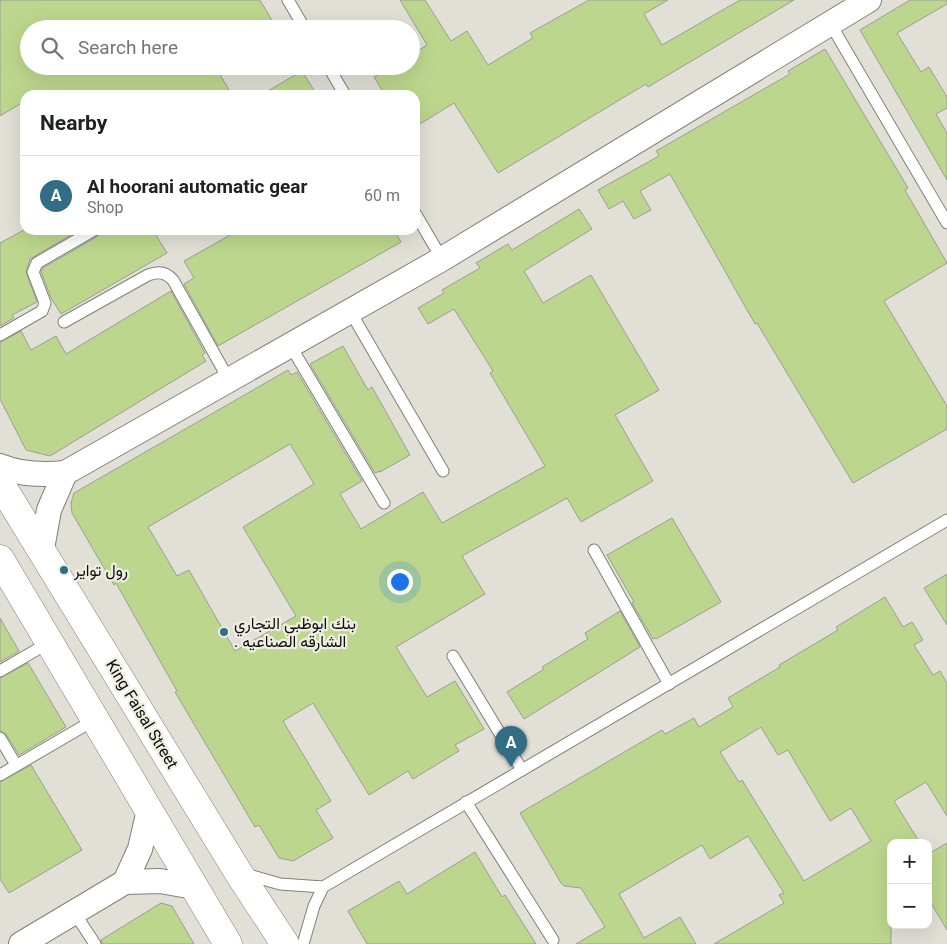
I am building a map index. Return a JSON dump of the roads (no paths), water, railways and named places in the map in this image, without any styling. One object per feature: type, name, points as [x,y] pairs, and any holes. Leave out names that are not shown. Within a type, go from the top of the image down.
[{"type":"main road","name":"King Faisal Street","points":[[0,483],[238,872],[285,944]]},
{"type":"main road","points":[[0,559],[228,944]]},
{"type":"street","points":[[0,466],[24,473],[44,475],[65,473],[442,259],[830,23],[859,3]]},
{"type":"street","points":[[42,549],[49,510],[65,473]]},
{"type":"street","points":[[124,882],[140,849],[149,810]]},
{"type":"street","points":[[21,944],[124,882],[160,881],[194,887]]},
{"type":"lane","points":[[288,0],[300,20]]},
{"type":"lane","points":[[830,23],[947,223]]},
{"type":"lane","points":[[333,75],[342,90]]},
{"type":"lane","points":[[420,222],[442,259]]},
{"type":"lane","points":[[0,335],[42,311],[45,303],[33,272],[37,263],[85,235]]},
{"type":"lane","points":[[64,322],[148,275],[159,272],[164,273],[173,280],[230,380]]},
{"type":"lane","points":[[350,311],[443,470]]},
{"type":"lane","points":[[290,345],[384,502]]},
{"type":"lane","points":[[303,944],[314,906],[323,887],[947,520]]},
{"type":"lane","points":[[594,550],[669,684]]},
{"type":"lane","points":[[0,672],[50,642]]},
{"type":"lane","points":[[453,656],[522,770]]},
{"type":"lane","points":[[0,775],[96,719]]},
{"type":"lane","points":[[0,738],[16,765]]},
{"type":"lane","points":[[466,802],[553,940]]},
{"type":"lane","points":[[238,872],[280,884],[323,887]]},
{"type":"lane","points":[[74,912],[95,944]]},
{"type":"place","name":"رول تواير","points":[[64,570]]},
{"type":"place","name":"بنك ابوظبي التجاري . الشارقه الصناعيه","points":[[224,632]]},
{"type":"place","name":"Al hoorani automatic gear","points":[[511,767]]}]
